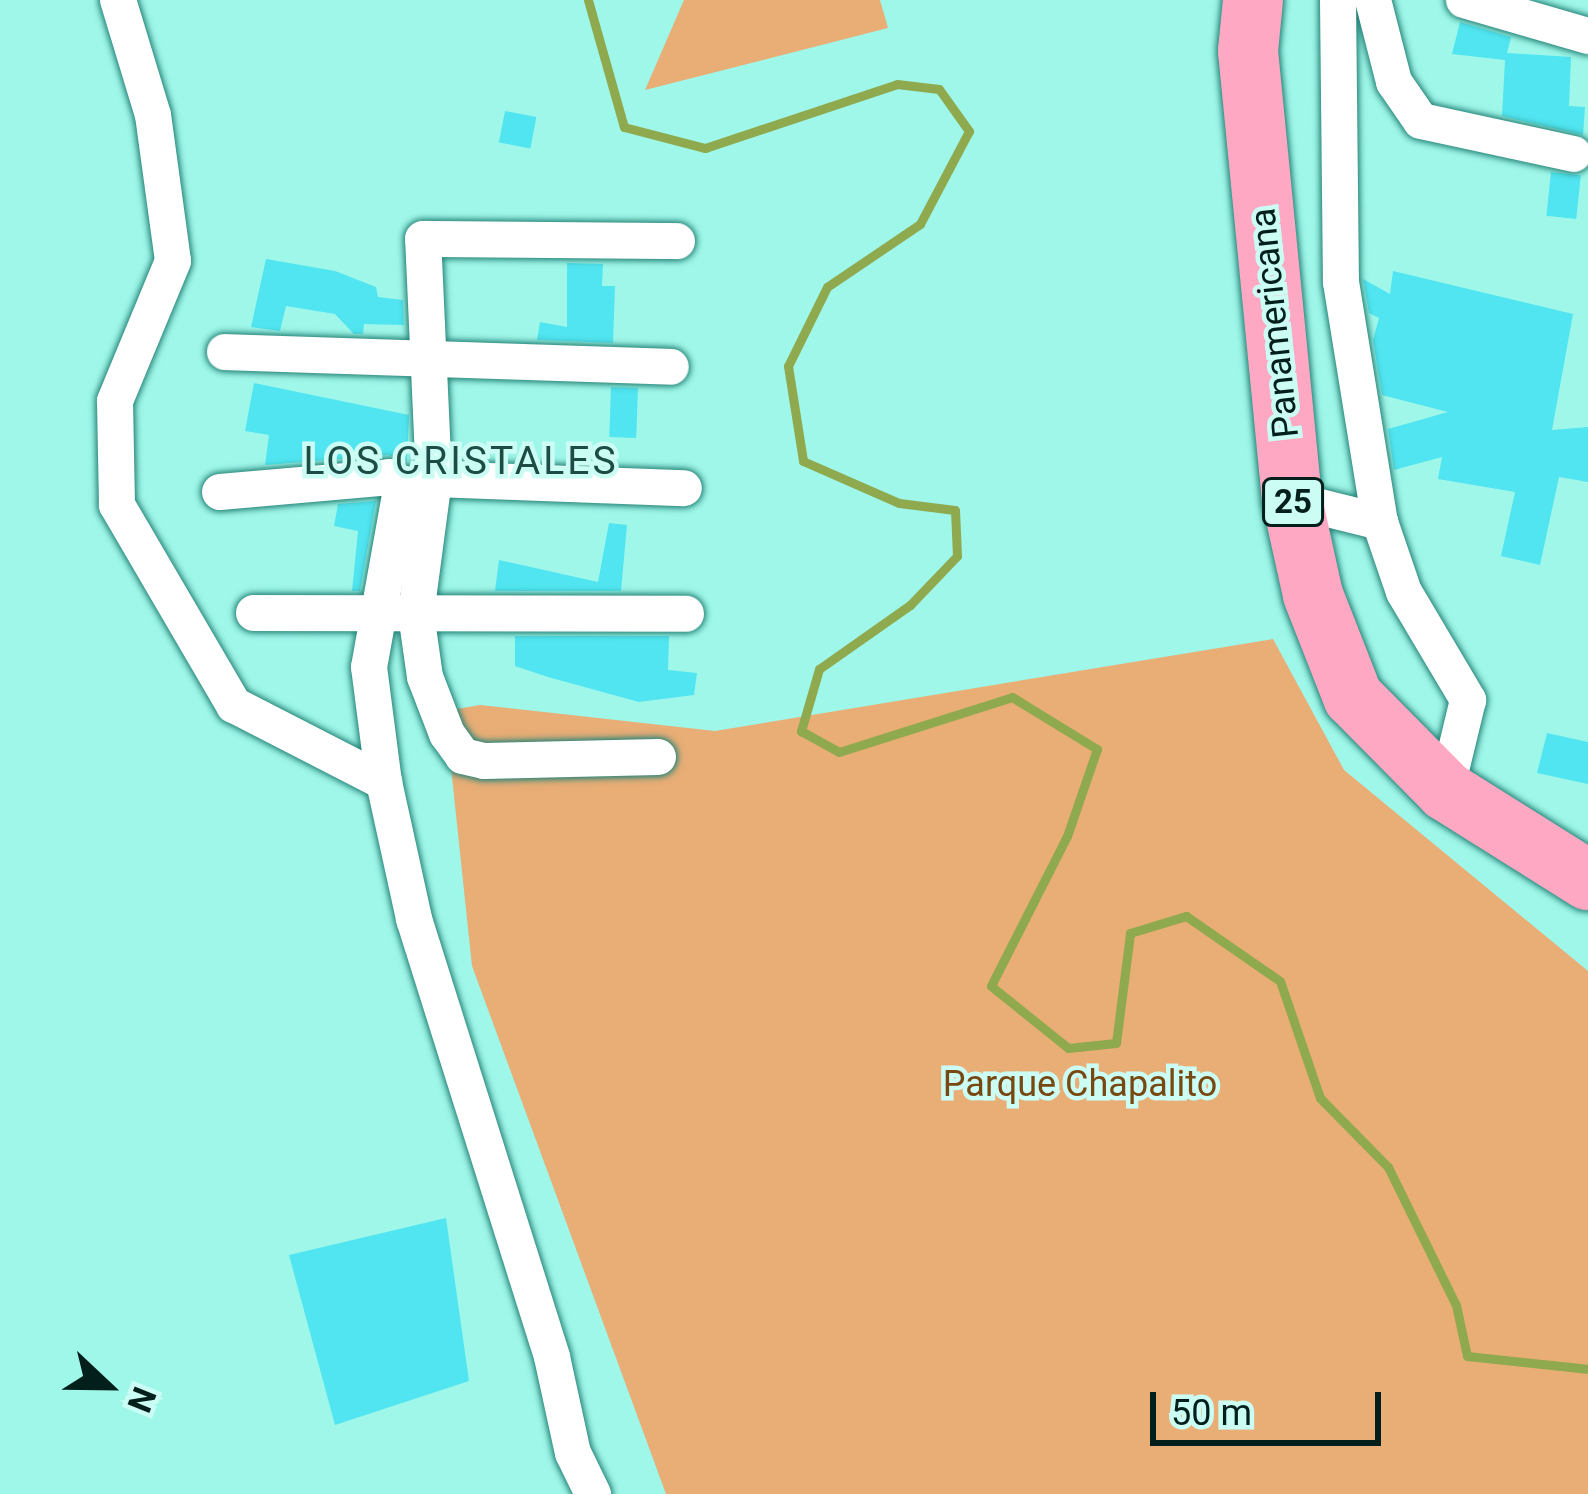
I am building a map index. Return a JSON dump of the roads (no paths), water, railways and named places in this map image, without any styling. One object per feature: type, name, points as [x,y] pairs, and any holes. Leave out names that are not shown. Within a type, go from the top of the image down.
[{"type":"main road","name":"Panamericana","points":[[1252,0],[1248,51],[1292,500],[1313,596],[1353,697],[1446,791],[1588,880]]},
{"type":"street","points":[[118,0],[153,115],[173,261],[115,401],[117,505],[234,705],[384,782]]},
{"type":"street","points":[[1338,0],[1341,281],[1380,522],[1405,592],[1468,700],[1446,791]]},
{"type":"street","points":[[1372,0],[1394,82],[1421,121],[1573,154]]},
{"type":"street","points":[[1464,0],[1588,36]]},
{"type":"street","points":[[593,1494],[573,1453],[552,1357],[414,919],[384,782],[369,667],[398,613],[434,479],[424,239],[677,241]]},
{"type":"street","points":[[225,352],[671,367]]},
{"type":"street","points":[[220,492],[398,478],[398,613],[463,756],[658,757]]},
{"type":"street","points":[[434,479],[684,488]]},
{"type":"street","points":[[1292,500],[1380,522]]},
{"type":"street","points":[[254,613],[686,614]]},
{"type":"waterway","points":[[588,0],[624,127],[705,148],[897,84],[939,89],[969,131],[920,224],[827,287],[788,366],[803,461],[899,503],[955,510],[957,556],[910,605],[819,669],[801,731],[839,752],[1012,697],[1097,749],[1067,836],[991,986],[1068,1048],[1116,1043],[1130,933],[1186,916],[1280,981],[1320,1098],[1388,1167],[1456,1305],[1467,1356],[1588,1369]]},
{"type":"district","name":"LOS CRISTALES","points":[[461,461]]},
{"type":"park label","name":"Parque Chapalito","points":[[1080,1085]]}]
